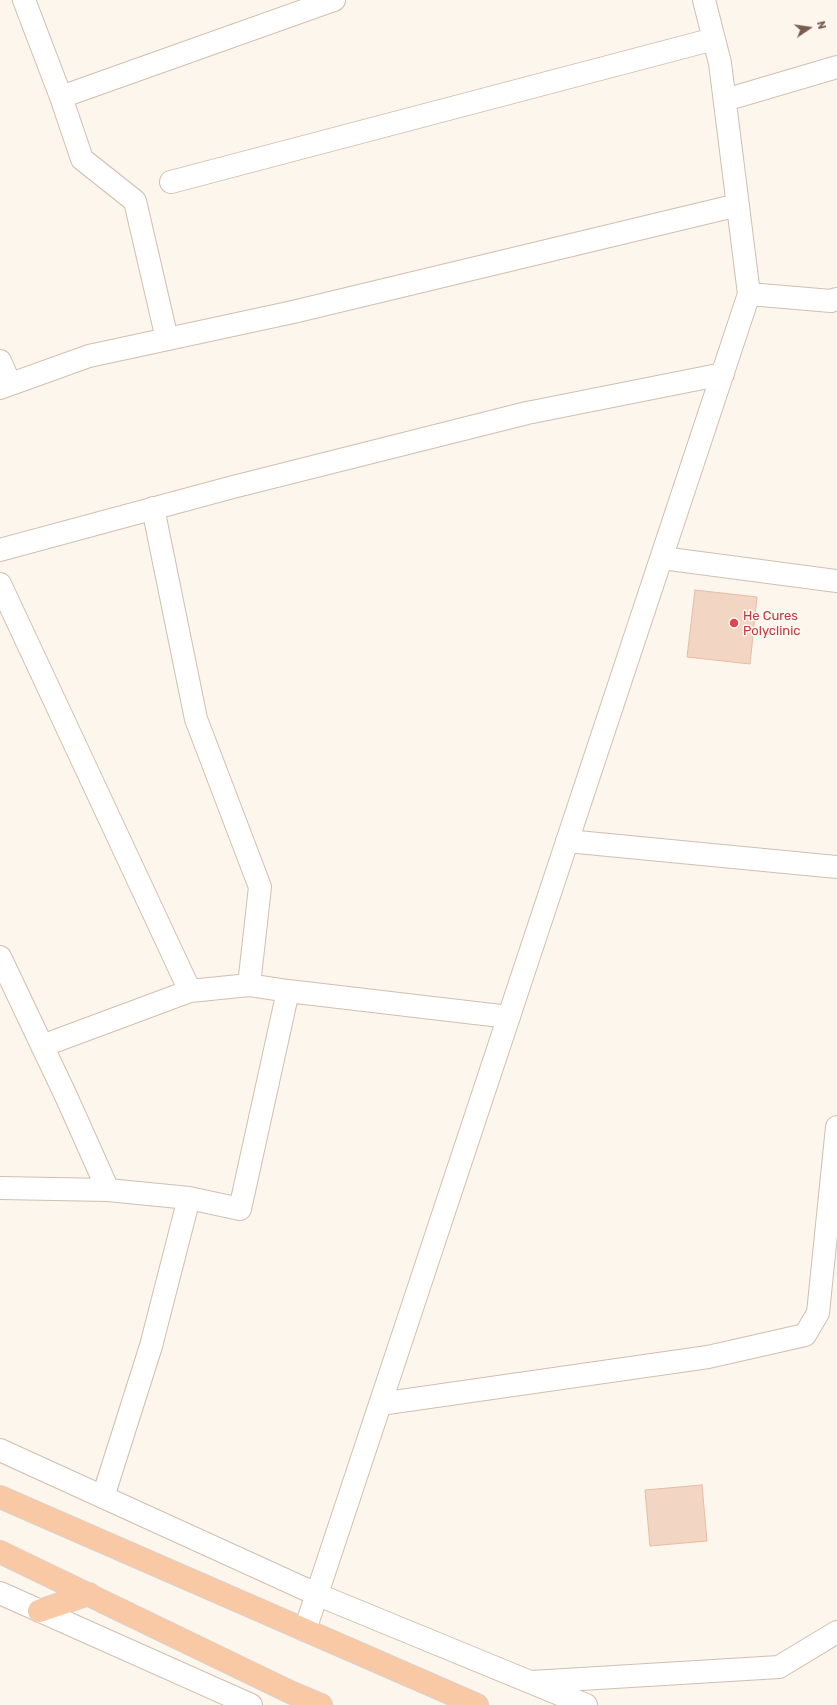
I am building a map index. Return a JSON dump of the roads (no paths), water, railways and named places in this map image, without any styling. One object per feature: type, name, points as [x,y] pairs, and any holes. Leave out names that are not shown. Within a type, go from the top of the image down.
[{"type":"highway","points":[[0,1497],[477,1705]]},
{"type":"highway","points":[[0,1552],[290,1692],[320,1705]]},
{"type":"highway","points":[[39,1611],[89,1594]]},
{"type":"street","points":[[24,0],[61,97],[82,160],[135,201],[167,339]]},
{"type":"street","points":[[61,97],[334,0]]},
{"type":"street","points":[[304,1630],[749,294],[720,63],[704,0]]},
{"type":"street","points":[[171,182],[714,39]]},
{"type":"street","points":[[725,100],[837,67]]},
{"type":"street","points":[[0,361],[5,386],[89,356],[292,312],[738,205]]},
{"type":"street","points":[[749,294],[831,301],[837,299]]},
{"type":"street","points":[[0,550],[153,508],[527,413],[723,374]]},
{"type":"street","points":[[153,508],[196,719],[260,887],[249,985]]},
{"type":"street","points":[[662,558],[837,581]]},
{"type":"street","points":[[0,584],[190,991]]},
{"type":"street","points":[[567,841],[837,867]]},
{"type":"street","points":[[0,957],[108,1190]]},
{"type":"street","points":[[42,1046],[190,991],[249,985],[509,1017]]},
{"type":"street","points":[[0,1188],[108,1190],[189,1198],[240,1209],[288,991]]},
{"type":"street","points":[[380,1404],[708,1357],[804,1335],[818,1313],[837,1126]]},
{"type":"street","points":[[103,1497],[152,1346],[189,1198]]},
{"type":"street","points":[[0,1450],[316,1594],[586,1705]]},
{"type":"street","points":[[0,1593],[251,1705]]},
{"type":"street","points":[[532,1682],[779,1667],[837,1632]]},
{"type":"place","name":"He Cures Polyclinic","points":[[734,623]]}]
